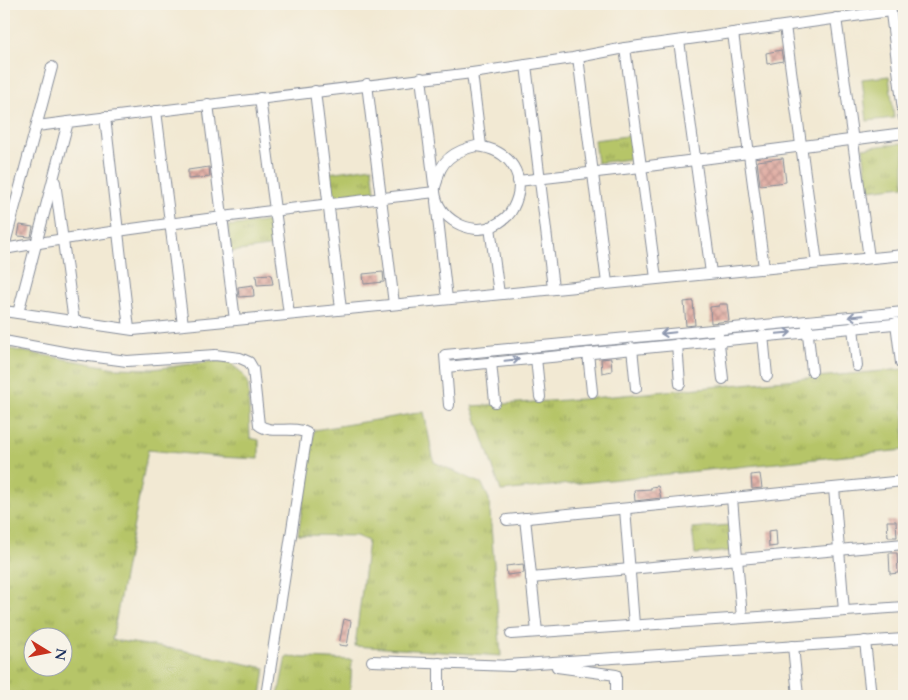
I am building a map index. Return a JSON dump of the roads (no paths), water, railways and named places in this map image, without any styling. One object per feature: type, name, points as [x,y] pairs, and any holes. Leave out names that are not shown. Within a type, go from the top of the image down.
[{"type":"street","points":[[37,126],[526,65],[625,48],[836,18],[890,7],[904,118]]},
{"type":"street","points":[[836,18],[869,258]]},
{"type":"street","points":[[784,26],[816,263]]},
{"type":"street","points":[[733,33],[764,268]]},
{"type":"street","points":[[679,40],[711,273]]},
{"type":"street","points":[[625,48],[656,278]]},
{"type":"street","points":[[578,57],[607,283]]},
{"type":"street","points":[[526,65],[553,288]]},
{"type":"street","points":[[52,68],[4,248],[222,217],[435,192]]},
{"type":"street","points":[[472,72],[481,146]]},
{"type":"street","points":[[421,78],[447,299]]},
{"type":"street","points":[[367,84],[394,304]]},
{"type":"street","points":[[315,91],[341,309]]},
{"type":"street","points":[[260,98],[289,314]]},
{"type":"street","points":[[208,104],[235,320]]},
{"type":"street","points":[[156,111],[184,325]]},
{"type":"street","points":[[104,117],[129,329]]},
{"type":"street","points":[[18,313],[68,122]]},
{"type":"street","points":[[518,181],[641,167],[904,132]]},
{"type":"street","points":[[481,146],[501,153],[511,163],[517,174],[518,181],[517,200],[511,212],[501,222],[490,227],[474,229],[460,225],[448,217],[440,206],[435,192],[437,177],[443,164],[452,155],[464,148],[481,146]]},
{"type":"street","points":[[54,176],[74,322]]},
{"type":"street","points":[[490,227],[499,294]]},
{"type":"street","points":[[4,311],[129,329],[904,255]]},
{"type":"street","points":[[449,405],[445,355],[904,312]]},
{"type":"street","points":[[807,320],[812,371]]},
{"type":"street","points":[[446,367],[900,323],[901,363]]},
{"type":"street","points":[[853,327],[857,366]]},
{"type":"street","points":[[717,329],[723,380]]},
{"type":"street","points":[[763,335],[767,376]]},
{"type":"street","points":[[4,341],[74,354],[127,361],[215,354],[240,358],[249,362],[253,370],[259,425],[267,429],[301,430],[307,433],[266,696]]},
{"type":"street","points":[[677,344],[680,384]]},
{"type":"street","points":[[632,348],[636,388]]},
{"type":"street","points":[[588,353],[592,392]]},
{"type":"street","points":[[536,358],[540,397]]},
{"type":"street","points":[[491,362],[495,402]]},
{"type":"street","points":[[507,520],[904,480]]},
{"type":"street","points":[[834,488],[844,611]]},
{"type":"street","points":[[732,498],[742,618]]},
{"type":"street","points":[[625,509],[634,625]]},
{"type":"street","points":[[525,518],[537,632]]},
{"type":"street","points":[[531,578],[904,544]]},
{"type":"street","points":[[511,634],[904,607]]},
{"type":"street","points":[[507,666],[904,639]]},
{"type":"street","points":[[865,641],[871,696]]},
{"type":"street","points":[[793,646],[798,696]]},
{"type":"street","points":[[372,661],[567,667],[616,675],[616,696]]},
{"type":"street","points":[[439,663],[439,696]]}]
